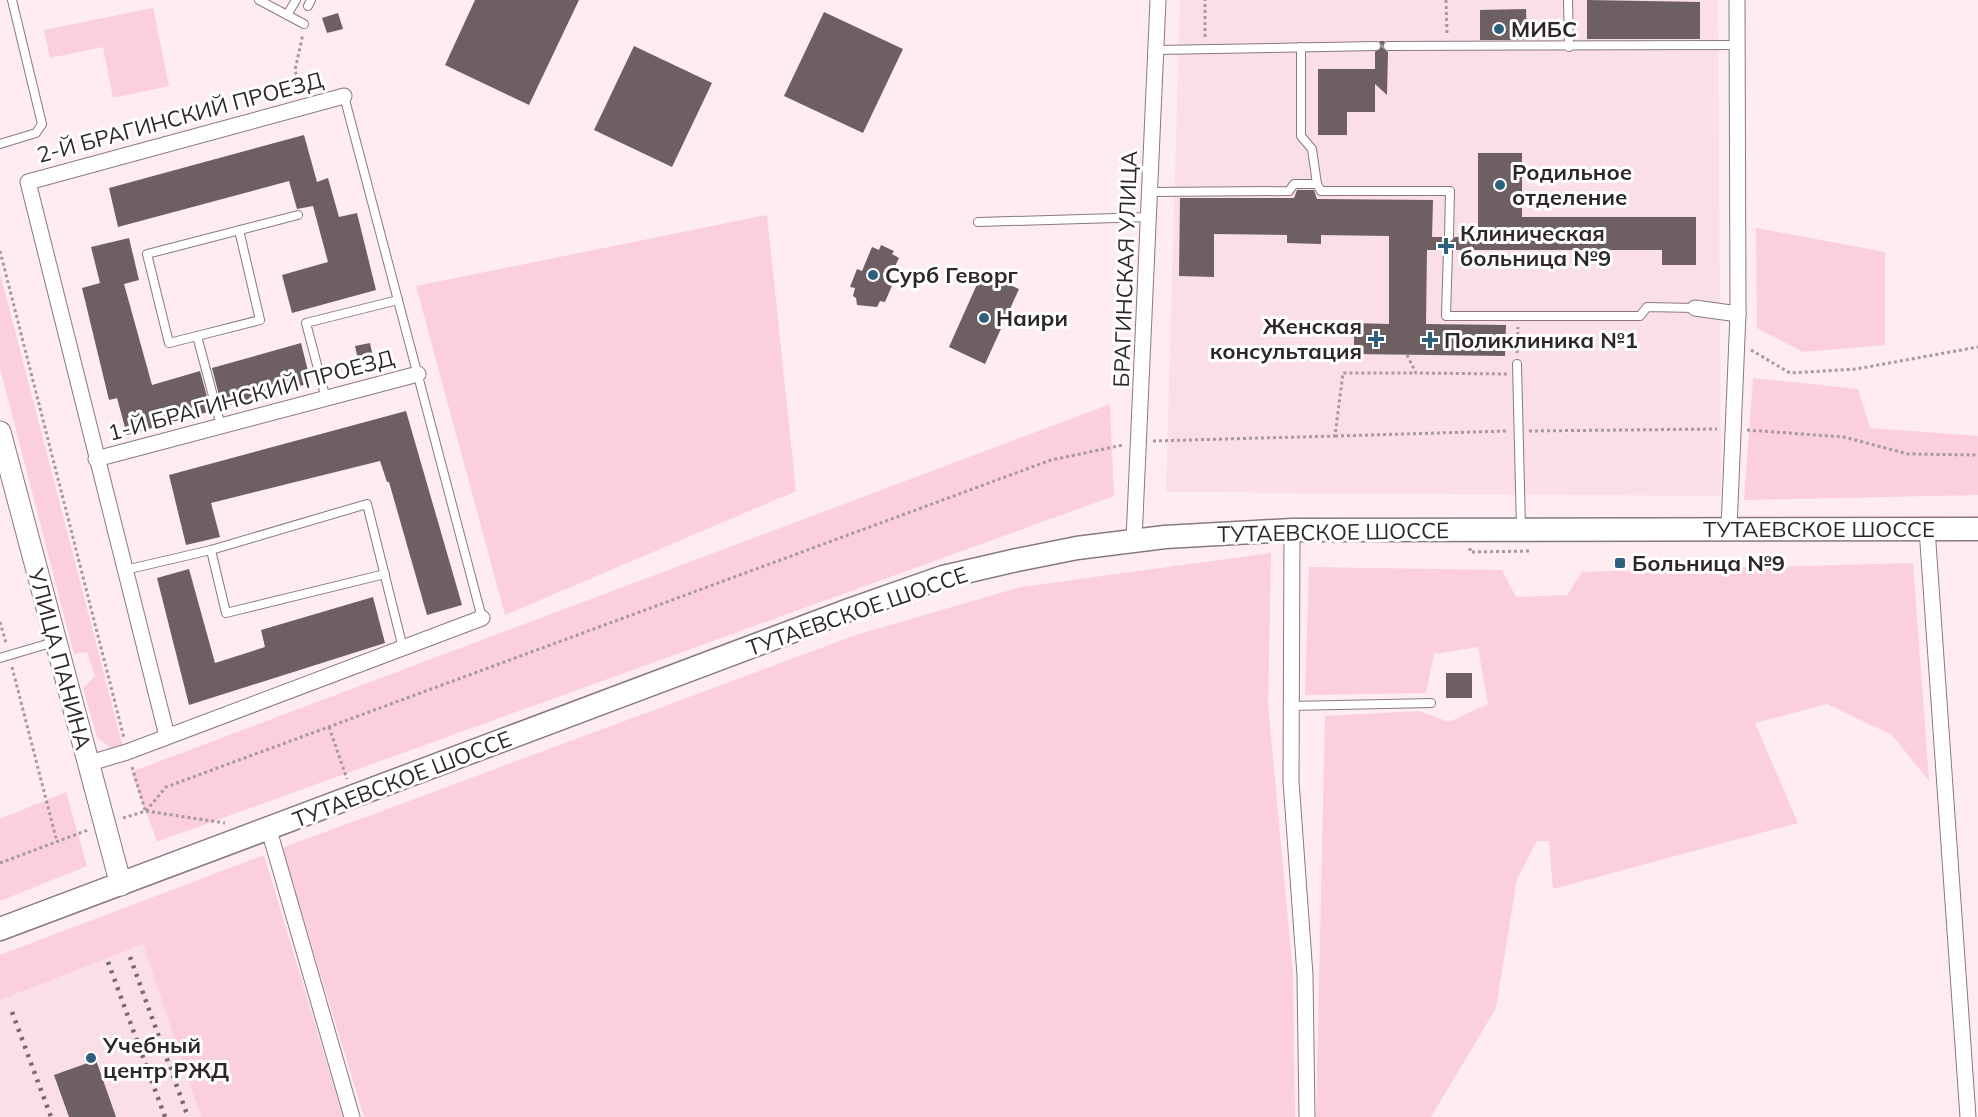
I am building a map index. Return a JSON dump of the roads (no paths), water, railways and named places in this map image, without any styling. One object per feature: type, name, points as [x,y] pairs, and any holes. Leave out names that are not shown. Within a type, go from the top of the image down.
[{"type":"main road","name":"ТУТАЕВСКОЕ ШОССЕ","points":[[0,929],[268,830],[345,786],[943,577],[1077,548],[1134,540],[1292,530],[1978,529]]},
{"type":"street","name":"БРАГИНСКАЯ УЛИЦА","points":[[1134,540],[1158,0]]},
{"type":"street","points":[[1729,528],[1738,314],[1737,0]]},
{"type":"street","name":"2-Й БРАГИНСКИЙ ПРОЕЗД","points":[[96,459],[28,182],[304,105],[344,96]]},
{"type":"street","points":[[1695,308],[1738,314]]},
{"type":"street","name":"1-Й БРАГИНСКИЙ ПРОЕЗД","points":[[96,459],[418,374]]},
{"type":"street","name":"УЛИЦА ПАНИНА","points":[[0,432],[121,885]]},
{"type":"street","points":[[96,459],[167,736]]},
{"type":"street","points":[[1928,529],[1968,1117]]},
{"type":"street","points":[[1292,530],[1291,781],[1305,975],[1307,1117]]},
{"type":"street","points":[[87,764],[127,752],[482,618]]},
{"type":"street","points":[[268,830],[352,1117]]},
{"type":"lane","name":"2-Й БРАГИНСКИЙ ПРОЕЗД","points":[[0,144],[41,129],[12,0]]},
{"type":"lane","points":[[259,0],[304,24]]},
{"type":"lane","points":[[287,15],[296,0]]},
{"type":"lane","points":[[1568,0],[1569,47]]},
{"type":"lane","points":[[1388,46],[1448,48],[1737,45]]},
{"type":"lane","points":[[1156,50],[1376,46]]},
{"type":"lane","points":[[1300,48],[1301,136],[1312,149],[1317,184],[1321,191],[1450,191],[1449,237]]},
{"type":"lane","points":[[344,96],[482,618]]},
{"type":"lane","points":[[1151,192],[1289,191],[1294,184],[1317,184]]},
{"type":"lane","points":[[238,230],[260,320],[169,343],[147,254],[238,230],[298,215]]},
{"type":"lane","points":[[978,222],[1150,218]]},
{"type":"lane","points":[[1448,250],[1446,316],[1518,318],[1640,316],[1647,308],[1695,308]]},
{"type":"lane","points":[[326,399],[306,323],[398,300]]},
{"type":"lane","points":[[197,336],[221,426]]},
{"type":"lane","points":[[1517,364],[1521,530]]},
{"type":"lane","points":[[125,570],[211,550],[367,504],[403,648]]},
{"type":"lane","points":[[211,550],[226,613],[385,574]]},
{"type":"lane","points":[[4,656],[55,642]]},
{"type":"lane","points":[[1291,706],[1431,703]]},
{"type":"railway","points":[[130,957],[188,1117]]},
{"type":"railway","points":[[108,962],[165,1117]]},
{"type":"railway","points":[[12,1012],[51,1117]]},
{"type":"place","name":"МИБС","points":[[1499,29]]},
{"type":"place","name":"Родильное отделение","points":[[1500,185]]},
{"type":"place","name":"Клиническая больница №9","points":[[1446,246]]},
{"type":"place","name":"Сурб Геворг","points":[[873,275]]},
{"type":"place","name":"Наири","points":[[984,318]]},
{"type":"place","name":"Женская консультация","points":[[1376,339]]},
{"type":"place","name":"Поликлиника №1","points":[[1430,340]]},
{"type":"place","name":"Больница №9","points":[[1620,563]]},
{"type":"place","name":"Учебный центр РЖД","points":[[91,1058]]}]
